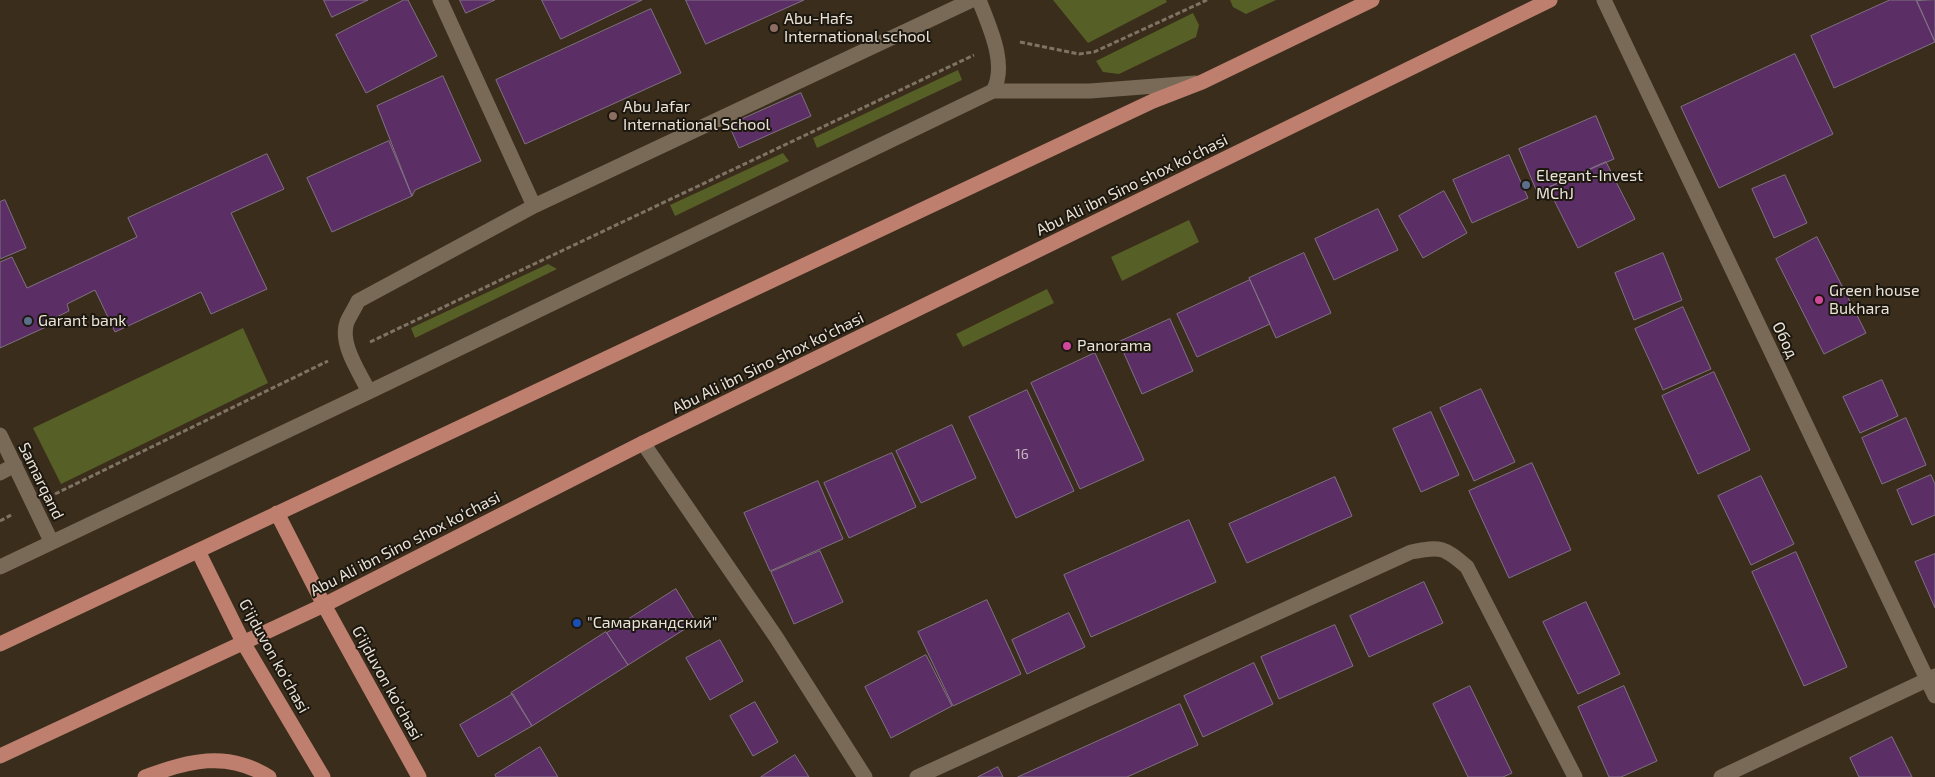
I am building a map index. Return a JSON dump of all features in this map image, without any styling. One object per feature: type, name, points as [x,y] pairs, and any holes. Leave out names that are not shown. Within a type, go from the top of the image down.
[{"type":"main road","points":[[0,644],[1144,106],[1202,82],[1372,0]]},
{"type":"main road","name":"Abu Ali ibn Sino shox ko'chasi","points":[[0,756],[244,644],[324,605],[643,443],[1550,0]]},
{"type":"main road","points":[[277,513],[324,605]]},
{"type":"main road","name":"G'ijduvon ko‘chasi","points":[[198,550],[244,644],[323,777]]},
{"type":"main road","name":"G'ijduvon ko'chasi","points":[[324,605],[419,777]]},
{"type":"main road","points":[[144,777],[180,764],[202,760],[223,760],[245,766],[269,777]]},
{"type":"street","points":[[440,0],[534,206]]},
{"type":"street","points":[[369,392],[349,351],[346,326],[358,301],[534,206],[972,0]]},
{"type":"street","points":[[979,0],[994,46],[998,83],[993,91]]},
{"type":"street","name":"Обод","points":[[1604,0],[1931,677],[1935,696]]},
{"type":"street","points":[[0,567],[51,541],[369,392],[993,91],[1090,92],[1202,82]]},
{"type":"street","name":"Samarqand","points":[[0,435],[51,541]]},
{"type":"street","points":[[643,443],[776,637],[865,777]]},
{"type":"street","points":[[0,473],[14,465]]},
{"type":"street","points":[[917,777],[1411,552],[1436,547],[1454,556],[1467,568],[1575,777]]},
{"type":"street","points":[[1722,777],[1931,677]]},
{"type":"path","points":[[50,496],[349,351],[994,46],[1015,41],[1079,54],[1094,52],[1207,0]]},
{"type":"path","points":[[0,520],[16,513]]},
{"type":"green space","points":[[1053,0],[1166,0],[1167,2],[1088,43]]},
{"type":"green space","points":[[1230,0],[1276,0],[1246,14],[1233,7]]},
{"type":"green space","points":[[1193,13],[1199,25],[1196,37],[1119,74],[1103,72],[1096,61]]},
{"type":"green space","points":[[958,70],[962,80],[817,148],[813,138]]},
{"type":"green space","points":[[783,153],[789,161],[675,216],[670,205]]},
{"type":"green space","points":[[1189,220],[1199,242],[1122,281],[1111,257]]},
{"type":"green space","points":[[548,264],[557,269],[415,338],[411,328]]},
{"type":"green space","points":[[1047,289],[1054,303],[963,347],[956,334]]},
{"type":"green space","points":[[243,328],[268,383],[61,484],[33,428]]},
{"type":"building","points":[[324,0],[368,0],[332,17]]},
{"type":"building","points":[[404,0],[408,0],[437,56],[366,93],[336,35]]},
{"type":"building","points":[[460,0],[495,0],[466,13]]},
{"type":"building","points":[[542,0],[642,0],[561,39]]},
{"type":"building","points":[[686,0],[804,0],[706,44]]},
{"type":"building","points":[[1890,0],[1916,0],[1935,42],[1834,88],[1811,36]]},
{"type":"building","points":[[1935,0],[1935,42],[1917,1]]},
{"type":"building","points":[[651,9],[681,73],[525,144],[496,80]]},
{"type":"building","points":[[1795,54],[1833,134],[1719,188],[1681,107]]},
{"type":"building","points":[[443,76],[481,161],[415,190],[412,196],[377,106]]},
{"type":"building","points":[[801,93],[811,116],[739,148],[729,125]]},
{"type":"building","points":[[1596,116],[1614,159],[1537,192],[1519,149]]},
{"type":"building","points":[[389,141],[412,196],[332,232],[307,178]]},
{"type":"building","points":[[267,154],[284,189],[231,213],[267,289],[211,314],[201,292],[115,332],[95,290],[67,304],[69,311],[44,323],[46,327],[0,348],[0,262],[12,257],[27,288],[137,237],[128,218]]},
{"type":"building","points":[[1509,155],[1528,198],[1472,223],[1453,180]]},
{"type":"building","points":[[1606,162],[1635,219],[1578,248],[1548,188]]},
{"type":"building","points":[[1785,175],[1807,223],[1774,238],[1752,189]]},
{"type":"building","points":[[1444,191],[1467,233],[1423,258],[1399,216]]},
{"type":"building","points":[[5,200],[26,248],[0,259],[0,202]]},
{"type":"building","points":[[1378,209],[1398,250],[1334,280],[1315,239]]},
{"type":"building","points":[[1817,237],[1866,333],[1824,354],[1776,259]]},
{"type":"building","points":[[1304,253],[1331,313],[1276,338],[1249,278]]},
{"type":"building","points":[[1663,253],[1682,300],[1634,320],[1615,273]]},
{"type":"building","points":[[1250,280],[1270,324],[1197,357],[1177,314]]},
{"type":"building","points":[[1683,307],[1711,369],[1663,390],[1635,329]]},
{"type":"building","points":[[1170,319],[1193,371],[1142,394],[1119,342]]},
{"type":"building","points":[[1095,353],[1144,460],[1080,489],[1031,383]]},
{"type":"building","points":[[1714,372],[1750,450],[1698,474],[1662,396]]},
{"type":"building","points":[[1882,380],[1898,416],[1860,433],[1843,397]]},
{"type":"building","points":[[1481,389],[1515,462],[1474,481],[1440,408]]},
{"type":"building","points":[[1027,390],[1074,491],[1016,518],[969,417]]},
{"type":"building","points":[[1431,412],[1459,475],[1421,492],[1393,429]]},
{"type":"building","points":[[1906,418],[1926,465],[1882,484],[1862,438]]},
{"type":"building","points":[[952,425],[976,478],[921,503],[896,451]]},
{"type":"building","points":[[892,453],[916,507],[849,538],[824,483]]},
{"type":"building","points":[[1532,463],[1571,550],[1509,578],[1469,491]]},
{"type":"building","points":[[1931,475],[1935,484],[1935,515],[1912,525],[1897,490]]},
{"type":"building","points":[[1761,476],[1794,544],[1751,565],[1718,496]]},
{"type":"building","points":[[1335,477],[1352,516],[1247,563],[1229,524]]},
{"type":"building","points":[[818,481],[843,539],[770,571],[744,513]]},
{"type":"building","points":[[1189,520],[1216,582],[1091,637],[1064,575]]},
{"type":"building","points":[[820,551],[843,602],[794,624],[771,572]]},
{"type":"building","points":[[1796,552],[1847,667],[1804,686],[1752,572]]},
{"type":"building","points":[[1935,554],[1935,608],[1915,562]]},
{"type":"building","points":[[1424,582],[1443,623],[1369,657],[1350,616]]},
{"type":"building","points":[[676,589],[696,622],[628,665],[607,633]]},
{"type":"building","points":[[987,600],[1021,674],[953,706],[918,632]]},
{"type":"building","points":[[1586,602],[1620,674],[1578,694],[1543,622]]},
{"type":"building","points":[[1069,613],[1085,647],[1027,674],[1012,640]]},
{"type":"building","points":[[1335,625],[1353,666],[1279,699],[1261,657]]},
{"type":"building","points":[[606,632],[628,665],[532,726],[511,693]]},
{"type":"building","points":[[720,640],[743,681],[710,700],[686,658]]},
{"type":"building","points":[[926,655],[952,706],[891,738],[865,687]]},
{"type":"building","points":[[1254,663],[1273,704],[1203,737],[1184,696]]},
{"type":"building","points":[[1470,686],[1512,773],[1503,777],[1468,777],[1433,704]]},
{"type":"building","points":[[1624,686],[1657,761],[1621,777],[1609,777],[1578,707]]},
{"type":"building","points":[[513,694],[532,726],[478,757],[460,725]]},
{"type":"building","points":[[755,702],[778,742],[753,756],[730,716]]},
{"type":"building","points":[[1180,704],[1198,745],[1127,777],[1018,777]]},
{"type":"building","points":[[1892,737],[1912,777],[1859,777],[1850,758]]},
{"type":"building","points":[[540,747],[558,777],[496,777],[495,775]]},
{"type":"building","points":[[795,755],[809,777],[761,777]]},
{"type":"building","points":[[998,767],[1003,777],[978,777]]},
{"type":"place","name":"Abu-Hafs International school","points":[[774,28]]},
{"type":"place","name":"Abu Jafar International School","points":[[613,116]]},
{"type":"place","name":"Elegant-Invest MChJ","points":[[1526,185]]},
{"type":"place","name":"Green house Bukhara","points":[[1819,300]]},
{"type":"place","name":"Garant bank","points":[[28,321]]},
{"type":"place","name":"Panorama","points":[[1067,346]]},
{"type":"place","name":"\"Самаркандский\"","points":[[577,623]]}]
